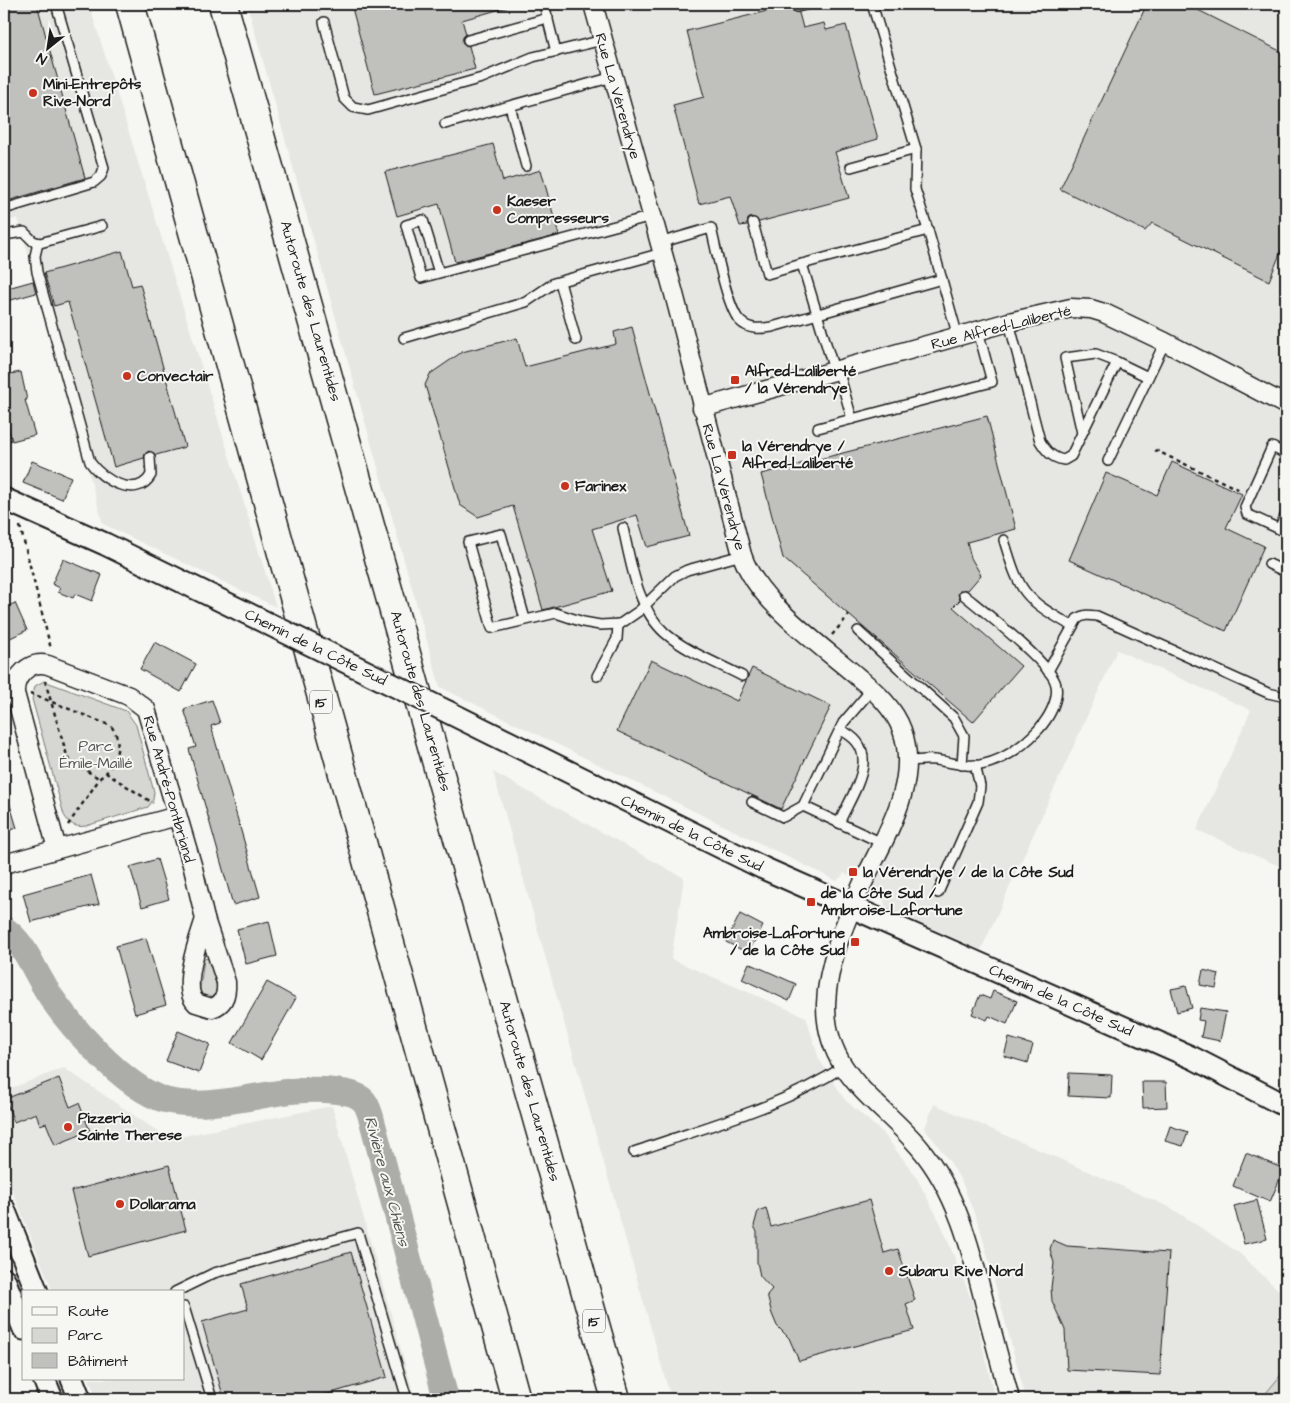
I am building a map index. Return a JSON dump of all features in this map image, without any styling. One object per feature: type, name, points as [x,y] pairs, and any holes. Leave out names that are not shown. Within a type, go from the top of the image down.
[{"type":"highway","name":"15","points":[[130,4],[516,1399]]},
{"type":"highway","name":"Autoroute des Laurentides","points":[[223,4],[616,1399]]},
{"type":"street","name":"Rue La Vérendrye","points":[[593,4],[661,248],[742,554],[749,572],[766,596],[872,689],[893,712],[905,738],[908,761],[904,788],[853,908],[830,971],[826,999],[830,1036],[843,1067],[861,1090],[920,1148],[950,1197],[973,1260],[1010,1399]]},
{"type":"street","name":"Rue Alfred-Laliberté","points":[[702,408],[1009,322],[1065,309],[1086,308],[1117,318],[1286,405]]},
{"type":"street","name":"Chemin de la Côte Sud","points":[[4,498],[105,544],[277,628],[728,852],[1193,1058],[1286,1106]]},
{"type":"street","name":"Rue André-Pontbriand","points":[[57,849],[15,693],[16,683],[22,672],[38,664],[54,667],[129,696],[143,705],[150,717],[205,919]]},
{"type":"street","points":[[4,864],[177,816]]},
{"type":"street","points":[[4,1209],[36,1290]]},
{"type":"street","points":[[4,1279],[22,1324]]},
{"type":"street","points":[[44,1380],[52,1399]]},
{"type":"street","points":[[72,1380],[80,1399]]},
{"type":"lane","points":[[4,210],[94,182],[101,176],[104,168],[56,4]]},
{"type":"lane","points":[[544,4],[556,52]]},
{"type":"lane","points":[[797,7],[809,4]]},
{"type":"lane","points":[[872,4],[916,149],[915,190],[958,337]]},
{"type":"lane","points":[[468,40],[548,18]]},
{"type":"lane","points":[[324,22],[344,98],[353,107],[368,110],[482,78],[533,57],[603,40]]},
{"type":"lane","points":[[445,124],[613,77]]},
{"type":"lane","points":[[510,106],[526,166]]},
{"type":"lane","points":[[851,167],[916,149]]},
{"type":"lane","points":[[439,273],[423,220],[406,225],[422,278],[652,216]]},
{"type":"lane","points":[[753,223],[767,274],[928,230]]},
{"type":"lane","points":[[38,243],[102,226]]},
{"type":"lane","points":[[404,338],[526,302],[554,283],[661,248],[711,228],[732,308],[739,320],[746,326],[761,329],[942,279]]},
{"type":"lane","points":[[4,235],[24,232],[38,243]]},
{"type":"lane","points":[[38,243],[35,256],[37,272],[90,462],[103,477],[112,482],[137,486],[143,485],[152,475],[150,457]]},
{"type":"lane","points":[[802,264],[852,419]]},
{"type":"lane","points":[[560,282],[576,340]]},
{"type":"lane","points":[[1009,322],[1040,440],[1046,450],[1057,459],[1068,459],[1116,362]]},
{"type":"lane","points":[[818,428],[992,382],[978,331]]},
{"type":"lane","points":[[1108,461],[1165,342]]},
{"type":"lane","points":[[1082,433],[1064,358],[1096,354],[1148,377]]},
{"type":"lane","points":[[1286,454],[1272,447],[1245,507],[1247,514],[1283,531],[1286,514]]},
{"type":"lane","points":[[623,528],[638,589],[658,626],[676,642],[742,676]]},
{"type":"lane","points":[[525,619],[501,534],[468,542],[492,628],[556,613],[583,622],[600,625],[618,624],[629,619],[665,584],[687,570],[742,554]]},
{"type":"lane","points":[[1004,540],[1016,580],[1026,594],[1041,607],[1072,626]]},
{"type":"lane","points":[[1269,564],[1286,572]]},
{"type":"lane","points":[[908,761],[932,760],[975,766],[994,762],[1008,756],[1022,746],[1044,724],[1056,697],[1056,685],[1048,671],[1031,653],[964,595]]},
{"type":"lane","points":[[1048,671],[1072,626],[1082,615],[1097,616],[1268,693],[1286,696]]},
{"type":"lane","points":[[597,676],[617,639],[618,624]]},
{"type":"lane","points":[[858,630],[954,718],[964,736],[962,765]]},
{"type":"lane","points":[[752,802],[783,817],[803,806],[840,730],[872,689]]},
{"type":"lane","points":[[839,823],[864,764],[861,746],[850,735],[840,730]]},
{"type":"lane","points":[[938,893],[978,802],[980,786],[975,766]]},
{"type":"lane","points":[[803,806],[882,843]]},
{"type":"lane","points":[[634,1152],[785,1098],[819,1082],[843,1067]]},
{"type":"lane","points":[[179,1290],[214,1273],[358,1233],[407,1399]]},
{"type":"lane","points":[[185,1310],[212,1399]]},
{"type":"path","points":[[1155,450],[1225,485],[1234,487]]},
{"type":"path","points":[[19,523],[51,650]]},
{"type":"path","points":[[831,636],[849,615]]},
{"type":"path","points":[[44,680],[68,759],[100,779]]},
{"type":"path","points":[[30,693],[111,726],[117,735],[118,747],[106,773],[102,775],[68,825]]},
{"type":"path","points":[[106,773],[153,803]]},
{"type":"shaded area","points":[[4,4],[89,4],[276,607],[103,524],[18,218],[4,222]]},
{"type":"shaded area","points":[[247,4],[1286,4],[1286,869],[1197,830],[1251,710],[1117,650],[981,950],[886,908],[882,894],[844,873],[837,881],[440,687]]},
{"type":"shaded area","points":[[493,772],[684,878],[671,959],[806,1017],[819,1059],[845,1100],[883,1133],[915,1175],[941,1224],[972,1301],[995,1399],[671,1399]]},
{"type":"shaded area","points":[[64,1068],[169,1139],[332,1106],[415,1399],[97,1399],[89,1380],[185,1380],[185,1290],[52,1290],[4,1170],[4,1091]]},
{"type":"shaded area","points":[[934,1104],[1171,1208],[1239,1253],[1286,1297],[1286,1399],[1026,1399],[980,1228],[962,1182],[925,1128]]},
{"type":"green space","name":"Parc Émile-Maillé","points":[[44,681],[126,711],[136,725],[154,792],[153,800],[148,807],[86,826],[76,826],[68,821],[64,815],[32,699],[35,686]]},
{"type":"green space","points":[[209,958],[217,988],[215,995],[208,998],[202,995],[200,989],[204,959]]},
{"type":"green space","points":[[1286,1369],[1286,1399],[1261,1399]]},
{"type":"building","name":"Mini-Entrepôts Rive-Nord","points":[[17,4],[37,4],[85,178],[4,202],[4,7]]},
{"type":"building","points":[[351,4],[508,4],[508,7],[462,20],[466,34],[462,41],[464,45],[469,46],[475,69],[375,94]]},
{"type":"building","points":[[1147,4],[1186,4],[1286,54],[1286,239],[1269,281],[1152,223],[1145,231],[1060,189]]},
{"type":"building","points":[[791,5],[792,11],[799,13],[803,28],[824,23],[826,30],[846,25],[878,139],[835,152],[849,198],[759,222],[752,217],[748,219],[747,225],[740,226],[730,196],[699,204],[673,105],[704,97],[687,31]]},
{"type":"building","name":"Kaeser Compresseurs","points":[[493,144],[503,181],[541,170],[559,235],[455,262],[439,204],[397,216],[385,172]]},
{"type":"building","name":"Convectair","points":[[122,251],[132,286],[140,284],[185,447],[156,455],[149,451],[145,454],[144,458],[114,467],[68,302],[54,306],[44,273]]},
{"type":"building","points":[[33,281],[36,293],[4,302],[4,289]]},
{"type":"building","name":"Farinex","points":[[632,327],[689,536],[647,547],[637,515],[592,529],[612,591],[543,610],[513,506],[478,517],[460,505],[425,385],[430,374],[462,352],[517,338],[525,367],[616,344],[614,332]]},
{"type":"building","points":[[21,372],[27,400],[25,400],[35,435],[12,441],[4,412],[4,375]]},
{"type":"building","points":[[987,416],[1016,529],[967,542],[971,558],[981,575],[968,590],[960,591],[958,594],[960,600],[953,607],[1021,666],[973,722],[783,558],[761,474]]},
{"type":"building","points":[[32,461],[71,477],[62,499],[23,483]]},
{"type":"building","points":[[1172,462],[1242,494],[1226,528],[1264,546],[1226,631],[1069,560],[1106,473],[1157,495]]},
{"type":"building","points":[[63,559],[102,575],[92,601],[75,594],[73,598],[58,592],[60,588],[52,584]]},
{"type":"building","points":[[15,603],[27,630],[4,641],[4,608]]},
{"type":"building","points":[[155,642],[196,664],[181,692],[140,669]]},
{"type":"building","points":[[651,660],[737,701],[752,668],[831,706],[781,809],[617,731]]},
{"type":"building","points":[[212,700],[220,723],[211,726],[260,897],[233,905],[189,749],[196,747],[184,709]]},
{"type":"building","points":[[4,795],[7,795],[17,828],[4,832]]},
{"type":"building","points":[[157,859],[169,899],[142,907],[130,867]]},
{"type":"building","points":[[91,875],[99,904],[31,922],[23,894]]},
{"type":"building","points":[[740,914],[763,926],[748,953],[726,942]]},
{"type":"building","points":[[269,921],[277,956],[246,964],[237,929]]},
{"type":"building","points":[[146,938],[166,1005],[135,1014],[116,946]]},
{"type":"building","points":[[749,963],[796,984],[789,1001],[742,979]]},
{"type":"building","points":[[1203,970],[1219,974],[1216,988],[1200,985]]},
{"type":"building","points":[[267,982],[296,998],[261,1060],[232,1043]]},
{"type":"building","points":[[1186,986],[1192,1008],[1177,1012],[1171,989]]},
{"type":"building","points":[[993,991],[1017,1001],[1007,1024],[989,1016],[987,1020],[972,1014],[980,995],[990,999]]},
{"type":"building","points":[[1200,1008],[1226,1012],[1220,1041],[1201,1037],[1204,1021],[1198,1020]]},
{"type":"building","points":[[178,1031],[210,1044],[199,1073],[166,1061]]},
{"type":"building","points":[[1009,1038],[1033,1045],[1028,1063],[1004,1056]]},
{"type":"building","points":[[1069,1073],[1112,1075],[1111,1098],[1068,1096]]},
{"type":"building","points":[[59,1078],[70,1107],[79,1103],[90,1131],[55,1145],[46,1123],[40,1125],[36,1113],[14,1122],[5,1099]]},
{"type":"building","points":[[1142,1082],[1166,1082],[1167,1107],[1143,1108]]},
{"type":"building","points":[[1170,1126],[1188,1132],[1183,1146],[1165,1141]]},
{"type":"building","points":[[1246,1153],[1284,1169],[1270,1202],[1233,1186]]},
{"type":"building","points":[[169,1165],[186,1230],[88,1256],[71,1191]]},
{"type":"building","points":[[869,1200],[884,1253],[898,1249],[915,1300],[906,1304],[914,1330],[799,1361],[789,1338],[777,1326],[772,1314],[767,1295],[772,1289],[760,1276],[757,1262],[757,1232],[754,1226],[758,1211],[766,1208],[771,1227]]},
{"type":"building","points":[[1257,1200],[1267,1239],[1244,1244],[1234,1206]]},
{"type":"building","points":[[1053,1240],[1067,1246],[1169,1253],[1160,1375],[1067,1370],[1065,1330],[1052,1301],[1051,1288],[1054,1263],[1050,1249]]},
{"type":"building","points":[[351,1252],[387,1377],[310,1399],[224,1399],[202,1322],[248,1309],[241,1284]]},
{"type":"waterway","name":"Rivière aux Chiens","points":[[4,929],[22,947],[52,999],[80,1034],[114,1068],[149,1093],[165,1100],[186,1103],[229,1101],[293,1091],[314,1090],[349,1093],[363,1100],[371,1117],[446,1399]]},
{"type":"place","name":"Mini-Entrepôts Rive-Nord","points":[[33,93]]},
{"type":"place","name":"Kaeser Compresseurs","points":[[497,210]]},
{"type":"place","name":"Convectair","points":[[127,376]]},
{"type":"place","name":"Alfred-Laliberté / la Vérendrye","points":[[735,380]]},
{"type":"place","name":"la Vérendrye / Alfred-Laliberté","points":[[732,455]]},
{"type":"place","name":"Farinex","points":[[565,486]]},
{"type":"place","name":"la Vérendrye / de la Côte Sud","points":[[853,872]]},
{"type":"place","name":"de la Côte Sud / Ambroise-Lafortune","points":[[811,902]]},
{"type":"place","name":"Ambroise-Lafortune / de la Côte Sud","points":[[855,942]]},
{"type":"place","name":"Pizzeria Sainte Therese","points":[[68,1127]]},
{"type":"place","name":"Dollarama","points":[[120,1204]]},
{"type":"place","name":"Subaru Rive Nord","points":[[889,1271]]}]
